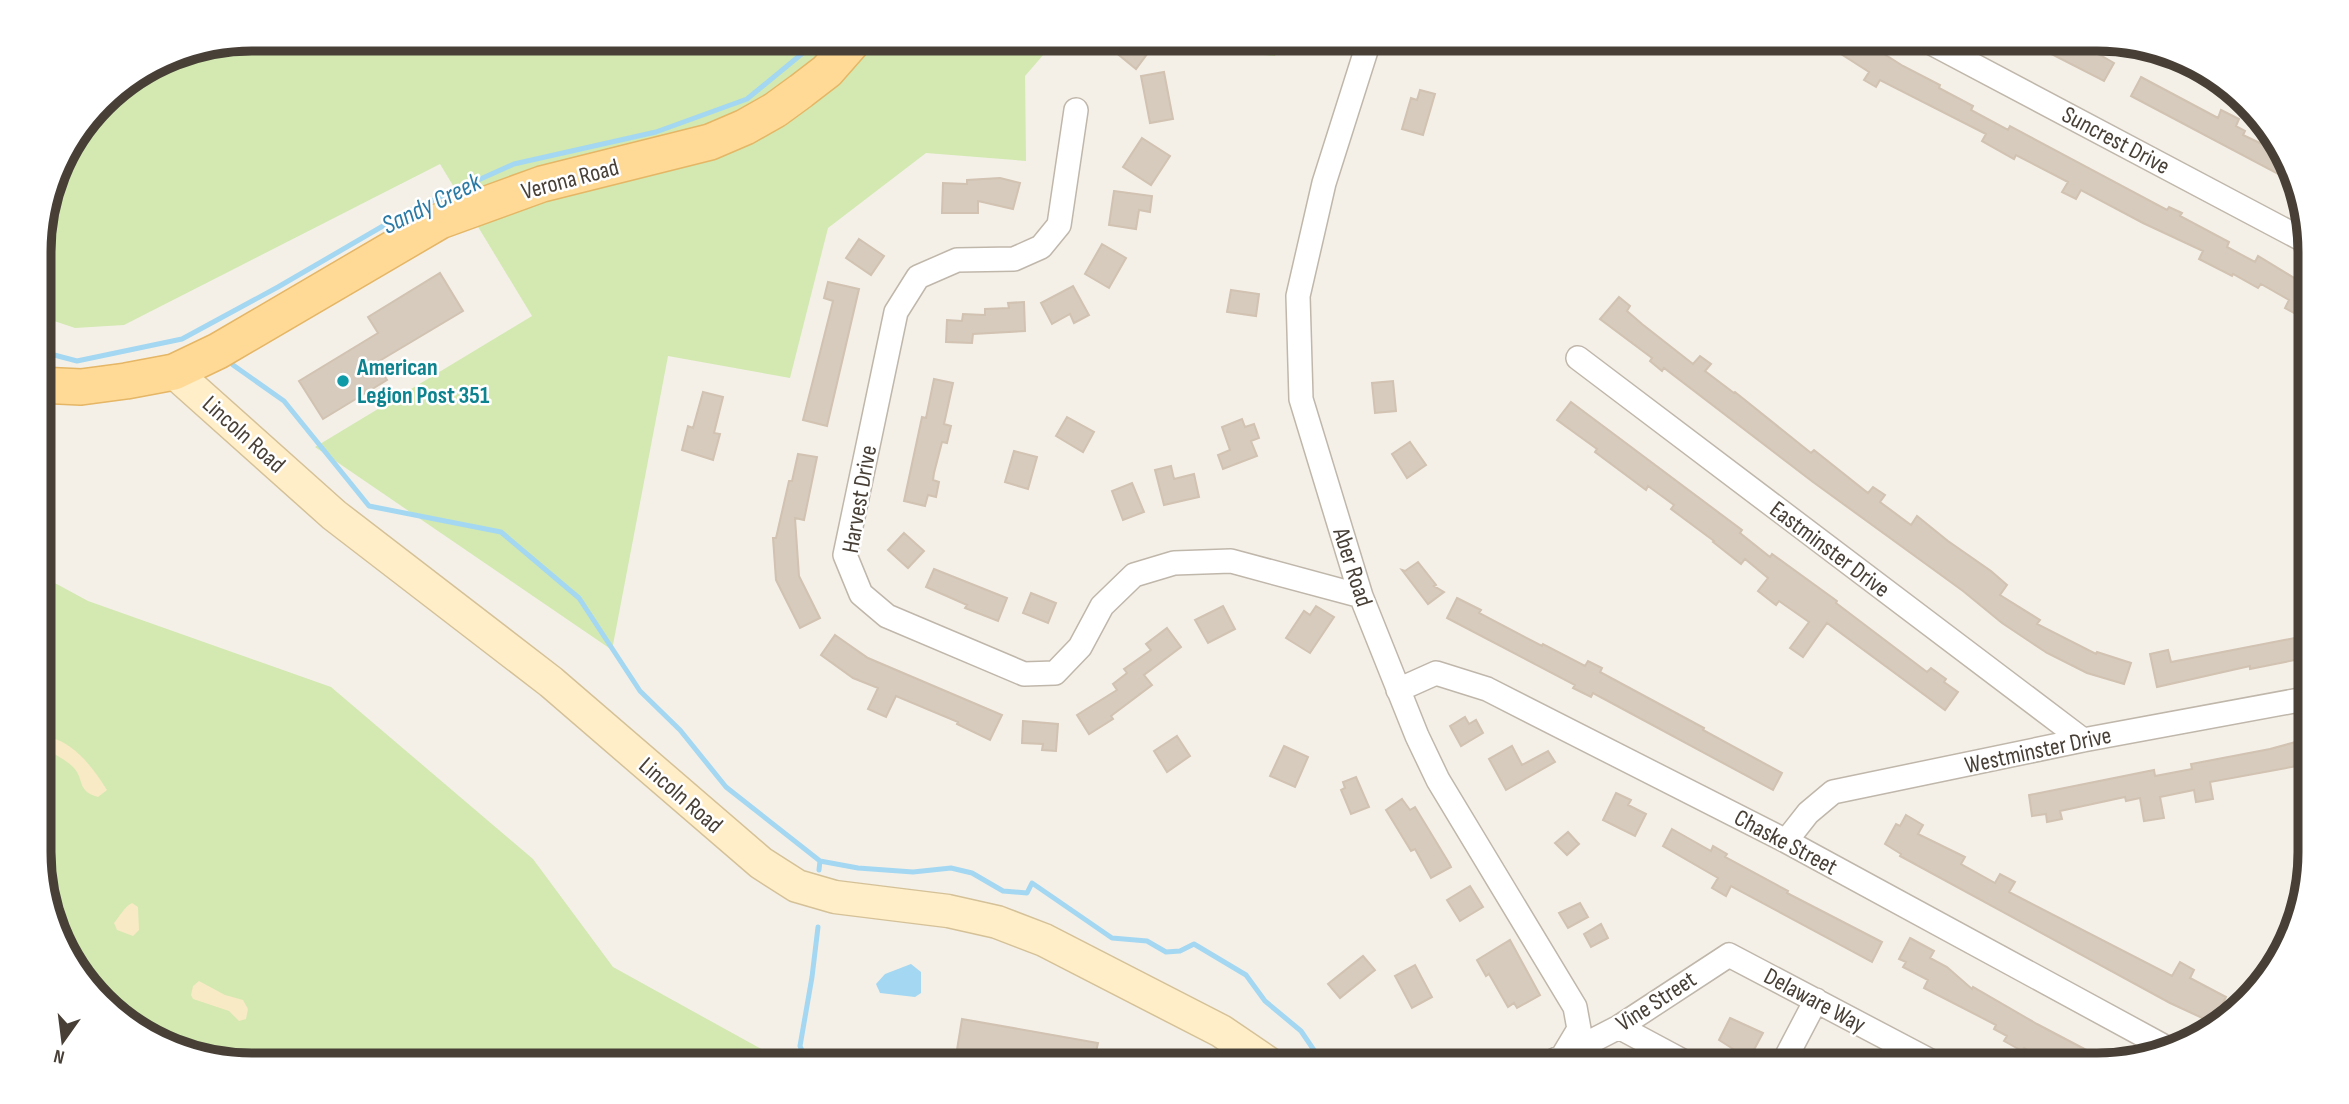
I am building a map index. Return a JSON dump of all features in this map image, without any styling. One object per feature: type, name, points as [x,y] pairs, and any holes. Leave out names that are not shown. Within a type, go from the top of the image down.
[{"type":"main road","name":"Verona Road","points":[[51,386],[81,387],[174,372],[218,351],[440,221],[542,184],[710,142],[745,127],[802,91],[827,71],[845,51]]},
{"type":"street","name":"Aber Road","points":[[1366,51],[1324,183],[1298,296],[1301,399],[1361,596],[1398,690],[1438,780],[1575,1007],[1579,1029],[1560,1053]]},
{"type":"street","name":"Suncrest Drive","points":[[1947,51],[2297,237]]},
{"type":"street","name":"Harvest Drive","points":[[1076,110],[1059,225],[1041,247],[1014,260],[957,260],[918,277],[896,312],[845,555],[861,594],[887,616],[1024,674],[1055,673],[1080,647],[1102,606],[1134,575],[1174,563],[1231,561],[1361,596]]},
{"type":"street","name":"Eastminster Drive","points":[[1577,358],[2082,740]]},
{"type":"street","name":"Lincoln Road","points":[[174,372],[334,515],[551,682],[761,863],[797,886],[835,897],[948,911],[997,922],[1044,940],[1222,1031],[1254,1053]]},
{"type":"street","name":"Chaske Street","points":[[1398,690],[1436,673],[1487,689],[1786,841],[2159,1044]]},
{"type":"street","name":"Westminster Drive","points":[[1786,841],[1808,813],[1833,792],[2082,740],[2298,700]]},
{"type":"street","name":"Vine Street","points":[[1568,1053],[1619,1027],[1729,955]]},
{"type":"street","name":"Delaware Way","points":[[1729,955],[1915,1053]]},
{"type":"street","points":[[1788,1053],[1816,1000]]},
{"type":"street","points":[[1619,1027],[1668,1053]]},
{"type":"green space","points":[[251,51],[1047,51],[1025,76],[1026,161],[926,153],[828,228],[790,378],[668,356],[612,650],[315,447],[532,316],[440,164],[124,325],[75,328],[51,320],[52,225],[71,163],[92,129],[119,101],[151,78],[187,61],[225,52]]},
{"type":"green space","points":[[1217,51],[1276,51],[1275,56]]},
{"type":"green space","points":[[51,581],[88,601],[331,687],[533,859],[613,967],[768,1053],[238,1053],[187,1043],[129,1012],[109,995],[78,953],[66,929],[52,879]]},
{"type":"sand","points":[[51,739],[60,741],[83,758],[107,790],[98,797],[86,791],[77,771],[51,751]]},
{"type":"sand","points":[[132,903],[138,907],[139,930],[133,936],[117,930],[114,923]]},
{"type":"sand","points":[[199,981],[225,995],[243,1000],[248,1009],[246,1019],[239,1021],[229,1011],[193,999],[193,986]]},
{"type":"water","points":[[911,964],[921,972],[921,993],[915,997],[880,993],[876,984],[885,974]]},
{"type":"building","points":[[1114,51],[1149,51],[1136,69]]},
{"type":"building","points":[[1836,51],[1879,51],[1973,106],[1971,110],[2008,130],[2010,126],[2167,210],[2169,207],[2182,213],[2180,216],[2229,242],[2227,247],[2255,262],[2258,256],[2298,280],[2298,315],[2285,308],[2289,300],[2261,284],[2258,288],[2199,259],[2203,251],[2081,190],[2076,199],[2062,192],[2068,182],[2016,155],[2014,159],[1982,141],[1986,134],[1880,80],[1876,87],[1864,80],[1869,72]]},
{"type":"building","points":[[2045,51],[2093,51],[2114,63],[2104,81]]},
{"type":"building","points":[[1164,72],[1173,119],[1150,123],[1141,76]]},
{"type":"building","points":[[2141,77],[2218,118],[2221,110],[2239,119],[2236,126],[2245,131],[2243,135],[2268,147],[2282,172],[2280,175],[2131,96]]},
{"type":"building","points":[[1420,90],[1435,94],[1423,135],[1402,129],[1411,98],[1417,100]]},
{"type":"building","points":[[1142,138],[1170,156],[1151,185],[1123,167]]},
{"type":"building","points":[[1000,178],[1020,183],[1013,209],[978,201],[978,213],[942,213],[943,183],[967,184],[967,180]]},
{"type":"building","points":[[1114,191],[1152,196],[1150,212],[1139,210],[1136,229],[1109,225]]},
{"type":"building","points":[[859,239],[884,256],[871,275],[846,258]]},
{"type":"building","points":[[1102,244],[1126,258],[1109,288],[1085,274]]},
{"type":"building","points":[[440,273],[463,311],[376,363],[387,380],[323,419],[299,381],[378,333],[368,317]]},
{"type":"building","points":[[828,282],[859,289],[827,426],[803,420],[833,301],[824,298]]},
{"type":"building","points":[[1073,286],[1089,315],[1074,323],[1070,314],[1052,324],[1041,303]]},
{"type":"building","points":[[1231,290],[1259,294],[1256,316],[1227,312]]},
{"type":"building","points":[[1619,297],[1630,306],[1627,311],[1642,324],[1693,364],[1700,356],[1711,364],[1705,371],[1811,453],[1814,450],[1868,493],[1873,487],[1885,495],[1880,502],[1911,525],[1917,516],[1991,571],[2007,585],[2000,595],[2040,620],[2037,624],[2096,654],[2097,652],[2131,663],[2124,684],[2087,673],[2047,653],[2002,623],[1664,368],[1662,371],[1650,361],[1652,358],[1600,319]]},
{"type":"building","points":[[1024,302],[1025,331],[973,334],[972,343],[946,342],[947,320],[962,321],[963,314],[985,315],[985,309],[1009,308],[1008,303]]},
{"type":"building","points":[[934,379],[953,383],[944,424],[951,426],[947,443],[942,442],[934,473],[933,480],[939,482],[936,497],[928,495],[925,506],[904,501],[922,417],[926,418]]},
{"type":"building","points":[[1393,381],[1396,411],[1375,413],[1372,383]]},
{"type":"building","points":[[703,392],[723,397],[714,433],[720,434],[713,460],[682,450],[688,426],[693,428]]},
{"type":"building","points":[[1571,402],[1742,530],[1740,533],[1770,557],[1772,554],[1837,601],[1836,603],[1927,672],[1931,668],[1946,679],[1944,682],[1958,692],[1945,710],[1827,623],[1803,657],[1790,648],[1809,622],[1779,601],[1776,605],[1758,591],[1768,578],[1745,559],[1741,564],[1671,509],[1674,505],[1648,486],[1646,490],[1557,420]]},
{"type":"building","points":[[1067,417],[1094,432],[1083,452],[1056,436]]},
{"type":"building","points":[[1242,419],[1245,427],[1254,424],[1259,438],[1251,441],[1257,456],[1223,469],[1218,455],[1230,450],[1222,427]]},
{"type":"building","points":[[1410,442],[1426,465],[1407,478],[1392,454]]},
{"type":"building","points":[[1014,451],[1037,457],[1028,489],[1005,482]]},
{"type":"building","points":[[798,454],[817,457],[804,520],[795,518],[799,576],[820,618],[800,628],[776,580],[773,538],[776,538]]},
{"type":"building","points":[[1171,466],[1174,479],[1194,474],[1199,497],[1164,505],[1155,470]]},
{"type":"building","points":[[1132,483],[1144,512],[1123,520],[1112,491]]},
{"type":"building","points":[[904,533],[924,551],[908,568],[888,550]]},
{"type":"building","points":[[1418,562],[1436,585],[1434,586],[1444,592],[1428,604],[1402,570],[1405,571]]},
{"type":"building","points":[[934,569],[1007,598],[998,621],[965,608],[967,605],[926,587]]},
{"type":"building","points":[[1031,593],[1056,603],[1048,623],[1023,613]]},
{"type":"building","points":[[1457,598],[1481,610],[1479,613],[1542,646],[1543,644],[1585,666],[1588,661],[1602,668],[1600,672],[1782,773],[1773,790],[1593,693],[1591,697],[1573,688],[1575,685],[1447,618]]},
{"type":"building","points":[[1223,606],[1235,629],[1208,643],[1195,620]]},
{"type":"building","points":[[1316,606],[1334,617],[1310,653],[1286,638],[1304,611],[1310,615]]},
{"type":"building","points":[[1167,628],[1181,647],[1144,675],[1152,685],[1111,716],[1113,719],[1089,734],[1077,715],[1117,690],[1113,684],[1127,673],[1124,669],[1151,650],[1146,644]]},
{"type":"building","points":[[835,635],[868,658],[1002,715],[990,740],[957,724],[958,722],[896,696],[886,717],[868,709],[878,688],[853,678],[821,655]]},
{"type":"building","points":[[2298,637],[2298,659],[2250,669],[2250,666],[2157,687],[2150,654],[2168,650],[2171,662]]},
{"type":"building","points":[[1465,717],[1469,724],[1476,720],[1483,733],[1461,746],[1450,726]]},
{"type":"building","points":[[1023,721],[1058,724],[1056,751],[1042,750],[1043,744],[1022,743]]},
{"type":"building","points":[[1177,736],[1190,756],[1167,772],[1154,751]]},
{"type":"building","points":[[2298,741],[2298,766],[2210,782],[2213,799],[2196,802],[2194,790],[2160,797],[2164,818],[2144,821],[2140,798],[2126,801],[2125,797],[2060,811],[2062,819],[2047,822],[2046,814],[2032,816],[2029,795],[2154,770],[2155,776],[2192,769],[2191,764]]},
{"type":"building","points":[[1284,746],[1308,757],[1295,787],[1270,776]]},
{"type":"building","points":[[1512,746],[1522,765],[1548,751],[1555,762],[1506,790],[1489,759]]},
{"type":"building","points":[[1356,777],[1369,807],[1351,814],[1341,790],[1345,788],[1343,782]]},
{"type":"building","points":[[1616,793],[1631,800],[1628,805],[1646,814],[1635,836],[1603,820]]},
{"type":"building","points":[[1402,799],[1410,810],[1415,807],[1451,867],[1431,878],[1415,849],[1411,851],[1386,810]]},
{"type":"building","points":[[1906,815],[1923,825],[1918,834],[1965,857],[1961,864],[1995,883],[2000,874],[2015,882],[2009,892],[2172,976],[2180,962],[2194,970],[2190,978],[2226,997],[2219,1012],[2207,1020],[2170,1003],[1900,856],[1901,854],[1885,844],[1896,824],[1900,826]]},
{"type":"building","points":[[1672,829],[1711,851],[1713,846],[1727,854],[1725,857],[1788,891],[1787,893],[1882,942],[1872,962],[1731,886],[1726,896],[1712,888],[1718,878],[1663,846]]},
{"type":"building","points":[[1568,832],[1579,844],[1567,855],[1555,843]]},
{"type":"building","points":[[1470,886],[1483,907],[1460,921],[1447,900]]},
{"type":"building","points":[[1580,903],[1588,917],[1568,928],[1559,913]]},
{"type":"building","points":[[1601,924],[1608,938],[1591,947],[1584,934]]},
{"type":"building","points":[[1910,938],[1934,951],[1930,958],[1947,967],[1972,989],[1973,987],[2092,1053],[2034,1053],[2024,1048],[2022,1051],[2004,1041],[2007,1036],[1994,1029],[1996,1025],[1924,988],[1928,980],[1903,967],[1906,962],[1899,959]]},
{"type":"building","points":[[1510,940],[1540,995],[1517,1008],[1514,1003],[1508,1007],[1489,974],[1486,976],[1477,960]]},
{"type":"building","points":[[1363,956],[1375,970],[1340,998],[1328,984]]},
{"type":"building","points":[[1415,965],[1432,997],[1412,1008],[1395,976]]},
{"type":"building","points":[[1730,1018],[1763,1033],[1752,1053],[1740,1053],[1719,1040]]},
{"type":"building","points":[[962,1019],[1098,1043],[1096,1053],[956,1053]]},
{"type":"waterway","name":"Sandy Creek","points":[[51,354],[77,361],[182,339],[407,212],[514,164],[656,132],[747,99],[805,51]]},
{"type":"waterway","points":[[233,365],[284,401],[369,506],[501,532],[579,598],[640,691],[680,730],[726,787],[820,861],[819,870]]},
{"type":"waterway","points":[[820,861],[858,868],[913,872],[951,868],[972,873],[1003,891],[1027,893],[1032,883],[1112,938],[1147,941],[1166,952],[1180,951],[1194,944],[1246,975],[1265,1001],[1301,1031],[1316,1053]]},
{"type":"waterway","points":[[803,1053],[800,1046],[818,927]]},
{"type":"place","name":"American Legion Post 351","points":[[343,381]]}]
